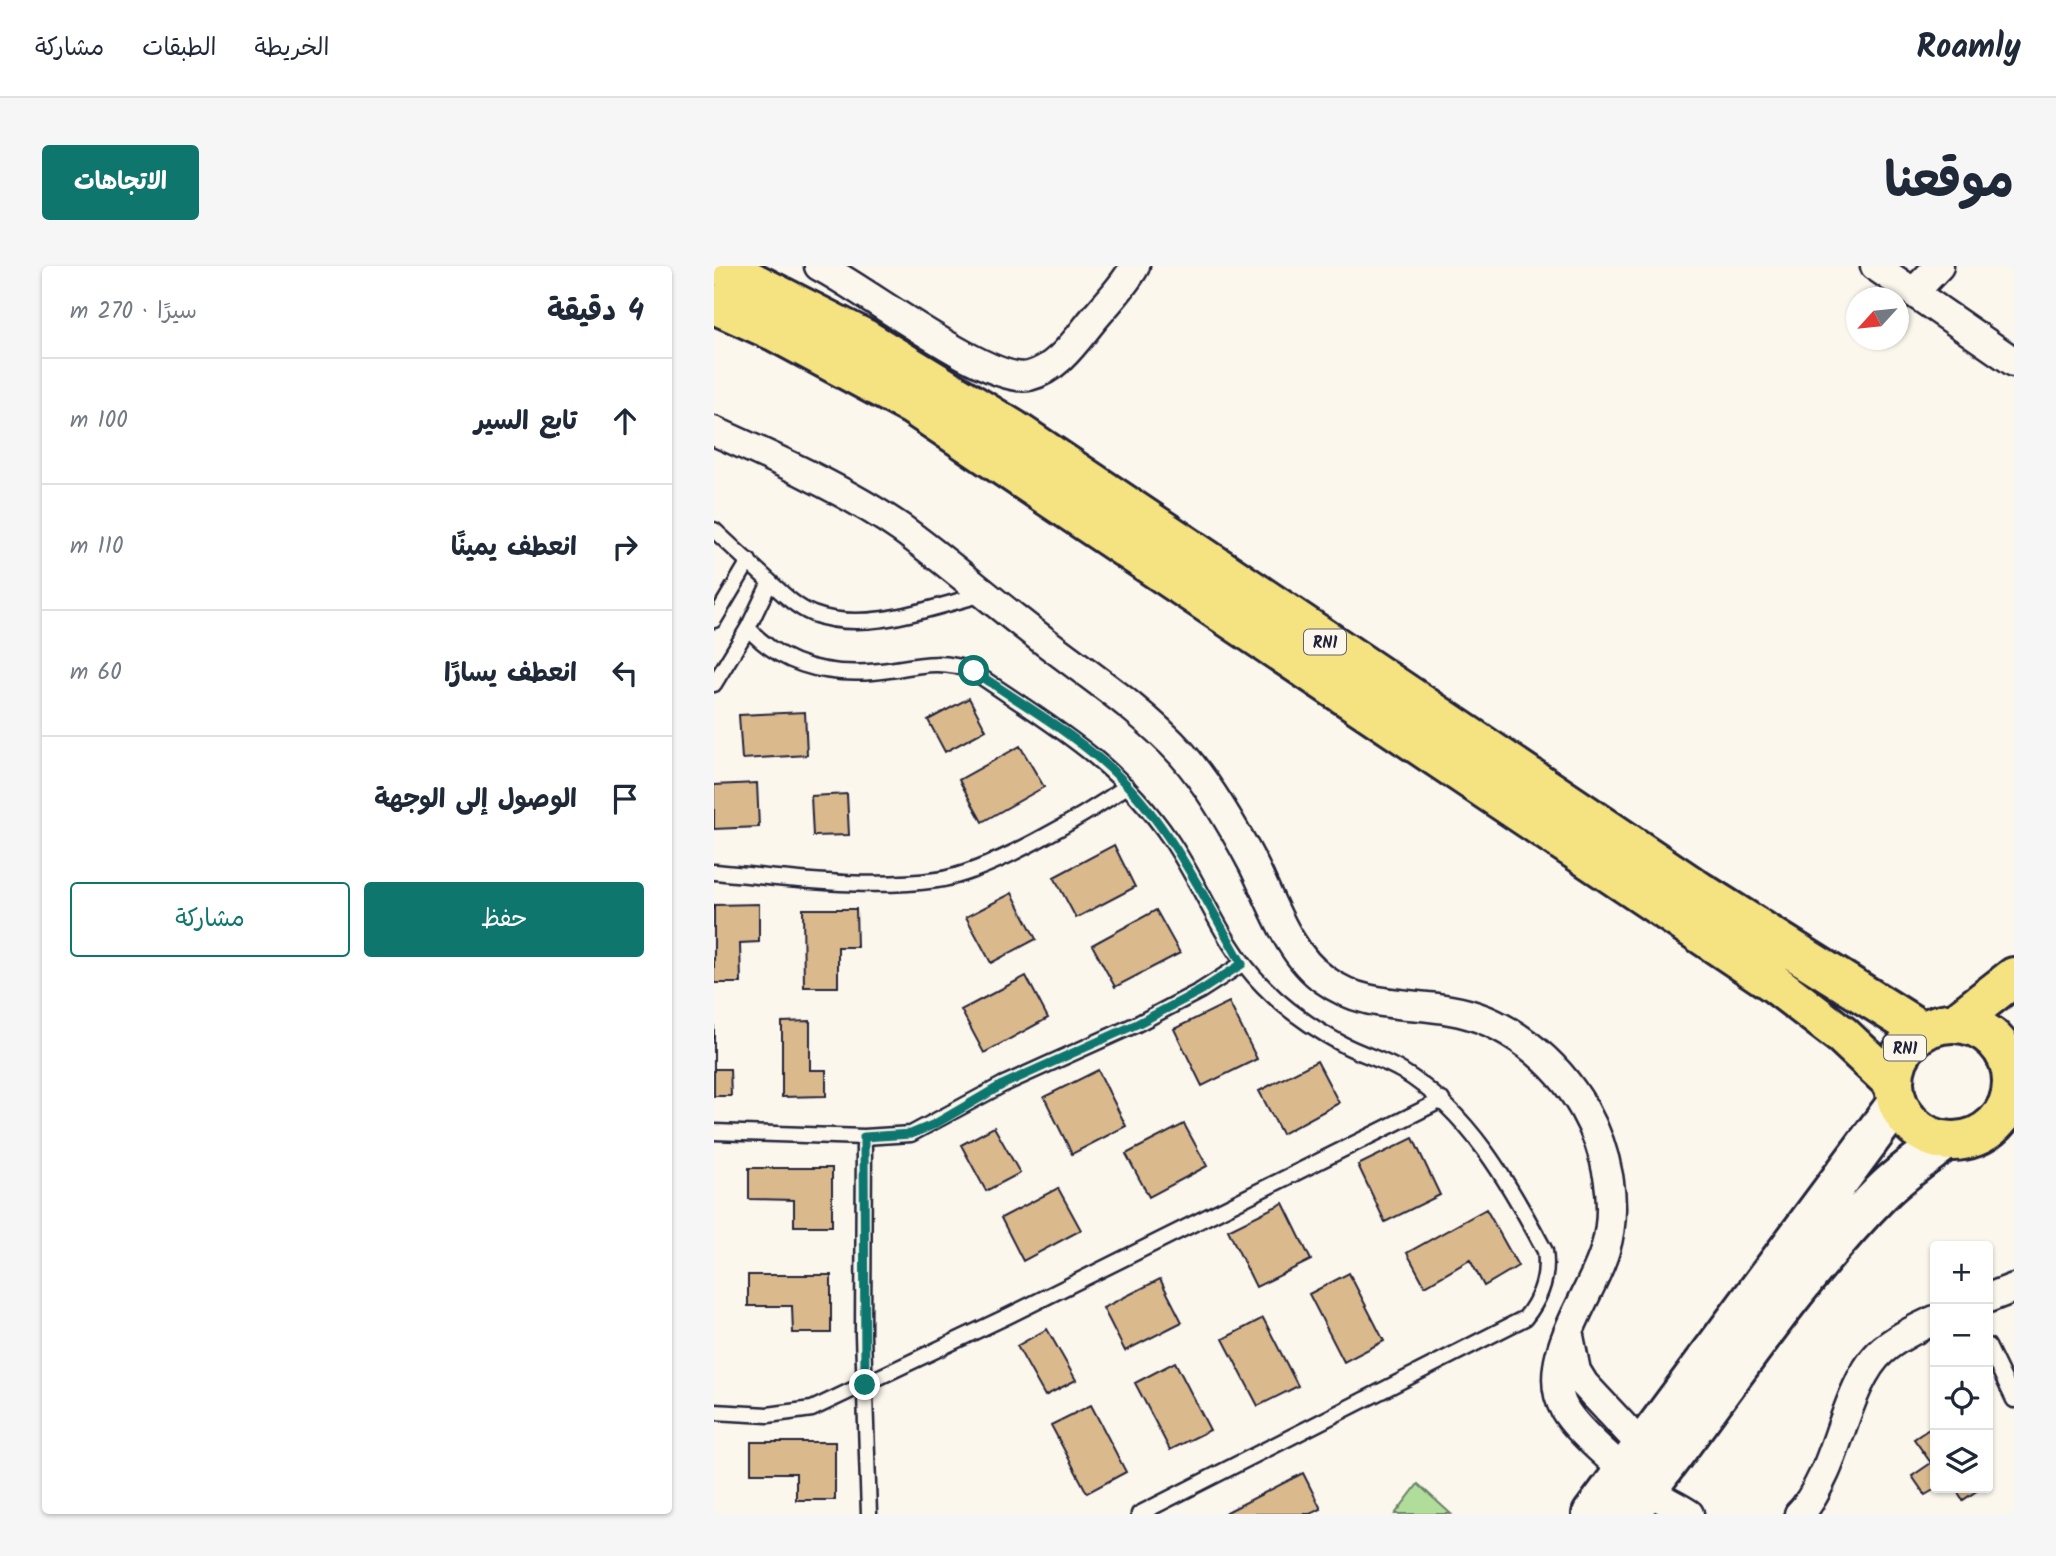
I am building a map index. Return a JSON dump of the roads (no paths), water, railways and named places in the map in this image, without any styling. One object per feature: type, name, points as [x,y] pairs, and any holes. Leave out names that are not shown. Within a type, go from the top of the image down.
[{"type":"highway","name":"RN1","points":[[714,304],[776,332],[935,420],[1774,983],[1842,1035],[1895,1093],[1908,1121],[1924,1135],[1944,1142],[1964,1141],[1982,1135],[2011,1107],[2012,1067],[2004,1051],[1991,1037],[1974,1027],[1938,1027],[1699,891],[1014,430],[865,340],[721,266]]},
{"type":"highway","name":"RN1","points":[[1895,1093],[1896,1062],[1906,1045],[2014,978]]},
{"type":"street","points":[[819,266],[845,279],[943,343],[1009,377],[1027,377],[1044,371],[1066,352],[1135,266]]},
{"type":"street","points":[[1875,266],[1915,291],[2014,362]]},
{"type":"street","points":[[1915,291],[1939,266]]},
{"type":"street","points":[[714,431],[782,461],[900,527],[1136,711],[1182,755],[1234,828],[1283,928],[1302,957],[1324,980],[1353,996],[1387,1005],[1455,1010],[1490,1024],[1546,1058],[1569,1085],[1603,1151],[1610,1187],[1606,1247],[1569,1335],[1576,1371],[1642,1478],[1685,1511]]},
{"type":"street","points":[[1642,1478],[1895,1093]]},
{"type":"street","points":[[1592,1514],[1642,1478],[1825,1253],[1884,1190],[1944,1142]]},
{"type":"street","points":[[1799,1514],[1817,1489],[1869,1366],[1881,1351],[1900,1337],[1930,1322]]},
{"type":"lane","points":[[714,530],[795,604],[814,614],[846,621],[882,619],[984,594]]},
{"type":"lane","points":[[714,620],[749,561]]},
{"type":"lane","points":[[714,684],[748,628],[770,582]]},
{"type":"lane","points":[[748,628],[771,650],[788,660],[826,670],[847,673],[919,664],[957,664],[974,671],[1080,742],[1127,786],[1176,848],[1242,964],[1284,1007],[1316,1029],[1399,1069],[1442,1100],[1466,1124],[1486,1153],[1545,1251],[1545,1282],[1533,1308],[1525,1318],[1139,1514]]},
{"type":"lane","points":[[714,873],[884,885],[939,880],[975,870],[1097,807],[1127,786]]},
{"type":"lane","points":[[714,1132],[864,1137],[911,1134],[935,1124],[1002,1085],[1137,1024],[1200,991],[1242,964]]},
{"type":"lane","points":[[714,1412],[768,1415],[795,1413],[865,1385],[1442,1100]]},
{"type":"lane","points":[[864,1137],[865,1385],[869,1514]]},
{"type":"lane","points":[[1993,1356],[2014,1400]]}]
